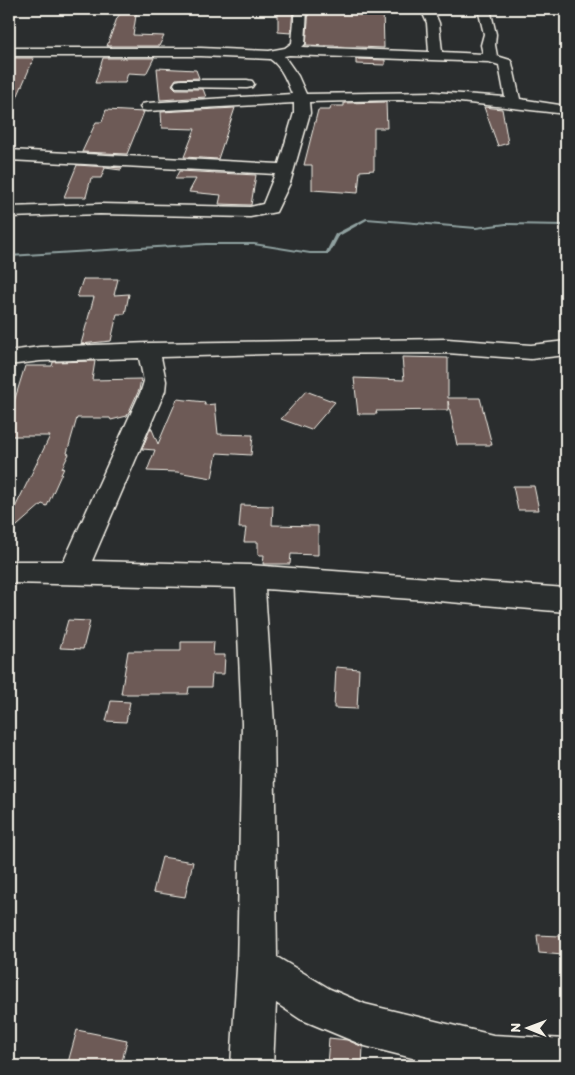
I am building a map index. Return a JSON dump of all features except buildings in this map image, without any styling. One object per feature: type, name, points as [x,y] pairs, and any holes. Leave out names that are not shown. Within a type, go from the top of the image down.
[{"type":"street","points":[[289,51],[298,44],[300,9]]},
{"type":"street","points":[[427,9],[433,23],[436,55]]},
{"type":"street","points":[[484,9],[490,34],[488,45],[491,58]]},
{"type":"street","points":[[9,52],[201,52],[274,55],[289,51],[491,58],[506,63],[513,103]]},
{"type":"street","points":[[9,212],[100,209],[265,210],[273,205],[302,112],[297,91],[284,65],[274,55]]},
{"type":"street","points":[[181,84],[270,84],[297,91]]},
{"type":"street","points":[[147,107],[297,91],[436,96],[566,110]]},
{"type":"street","points":[[9,155],[285,169]]},
{"type":"street","points":[[9,358],[40,354],[269,347],[447,346],[531,352],[566,348]]},
{"type":"street","points":[[73,572],[152,391],[155,381],[149,350]]},
{"type":"street","points":[[531,352],[566,362]]},
{"type":"street","points":[[9,572],[250,576],[566,600]]},
{"type":"street","points":[[250,576],[258,724],[257,968],[252,1066]]},
{"type":"street","points":[[257,968],[315,1004],[364,1025],[493,1056],[566,1060]]},
{"type":"waterway","points":[[9,256],[206,244],[254,244],[310,253],[328,253],[337,235],[366,219],[476,228],[506,224],[566,225]]}]
